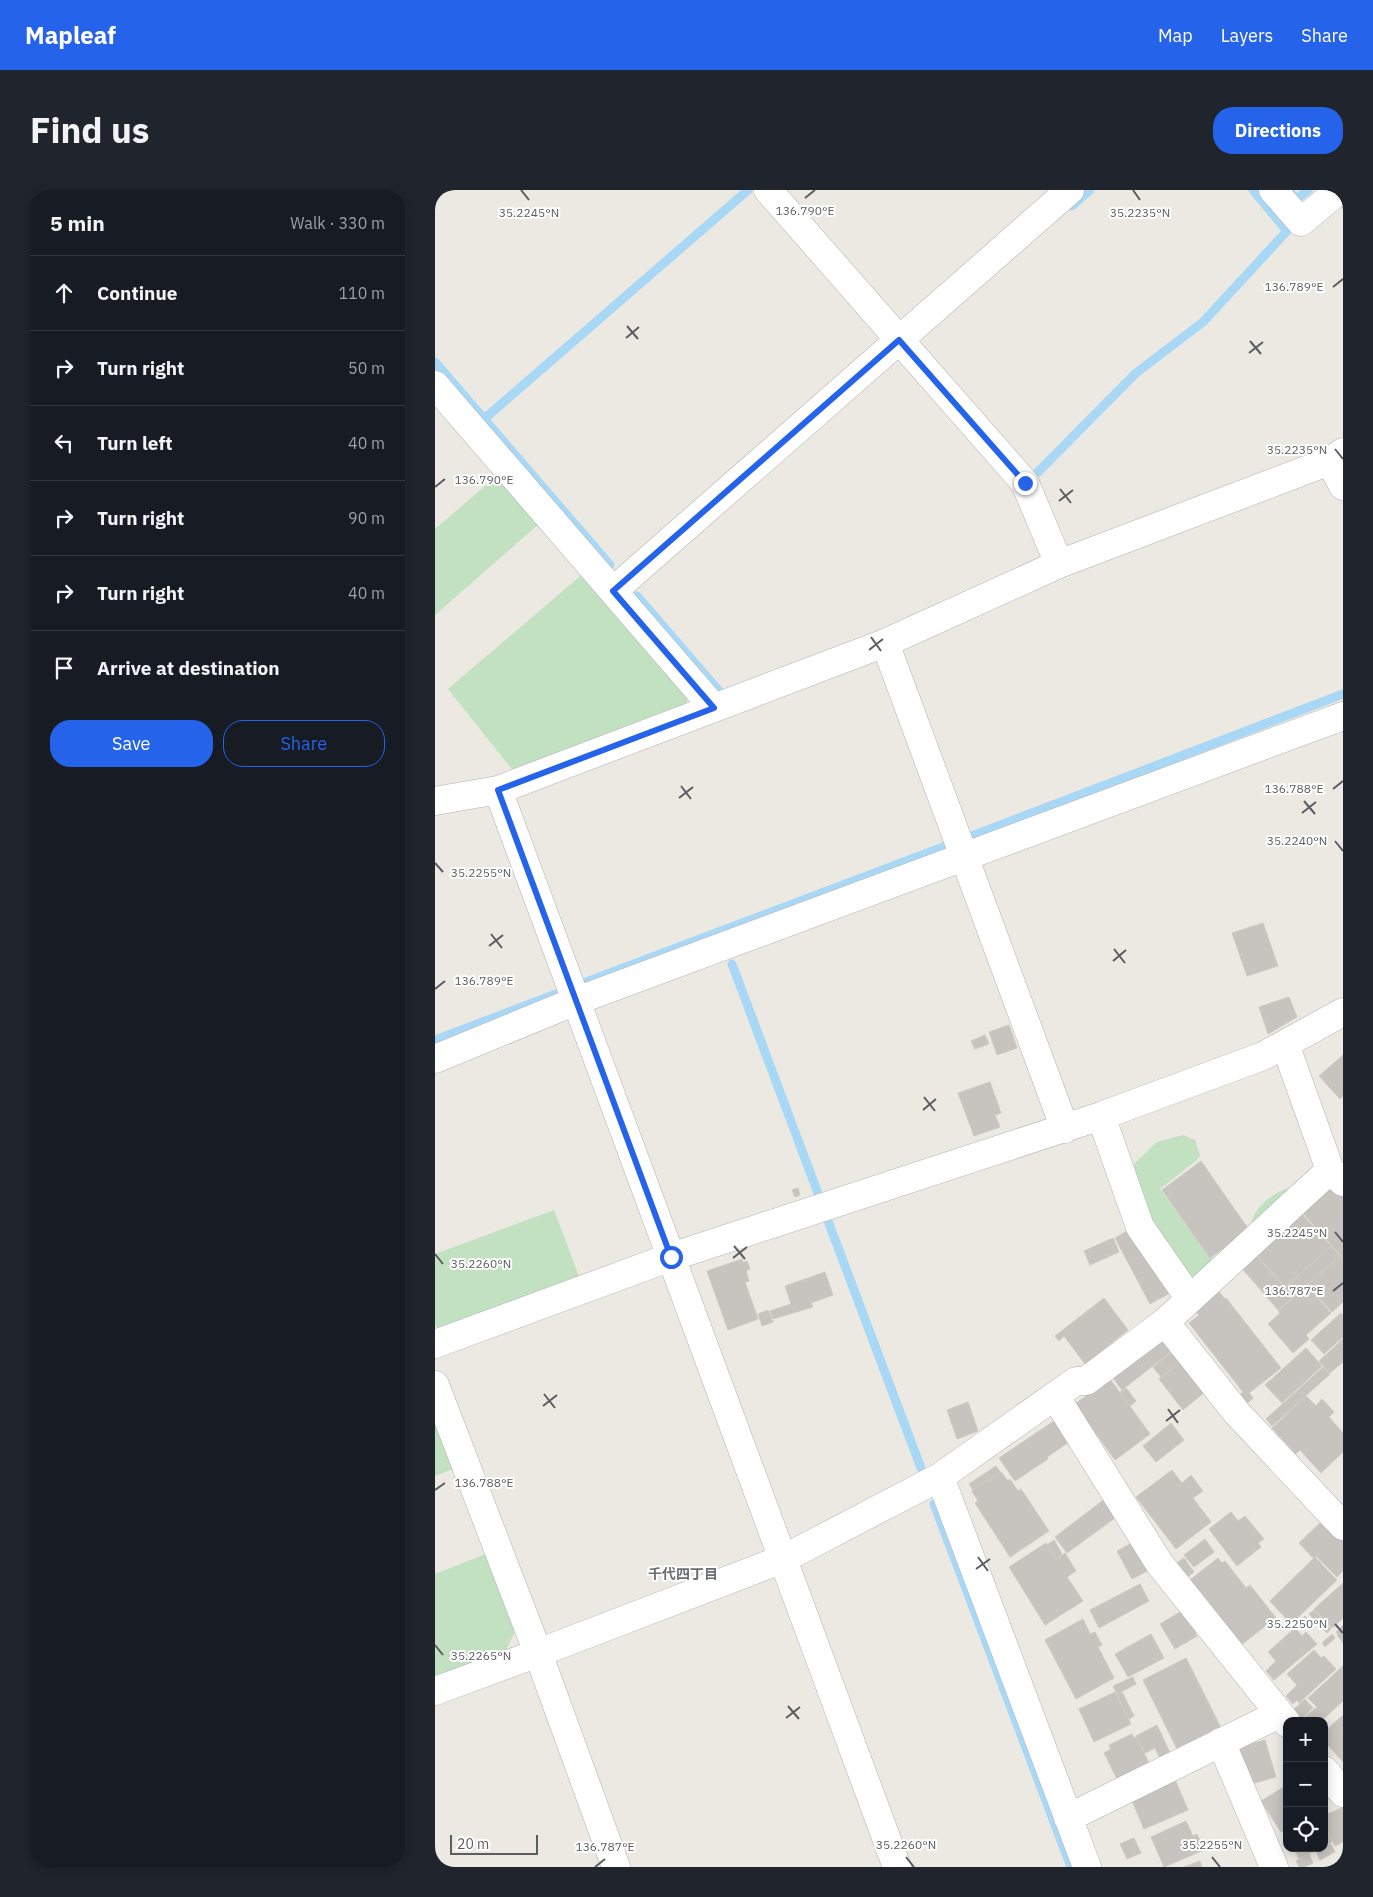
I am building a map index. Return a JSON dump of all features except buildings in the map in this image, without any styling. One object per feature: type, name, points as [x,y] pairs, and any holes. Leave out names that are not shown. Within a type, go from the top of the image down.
[{"type":"street","points":[[768,190],[1025,483],[1059,564]]},
{"type":"street","points":[[613,591],[1070,190]]},
{"type":"street","points":[[1273,190],[1301,222],[1339,190]]},
{"type":"street","points":[[435,385],[714,708]]},
{"type":"street","points":[[435,801],[498,790],[885,643],[1059,564],[1337,457],[1343,486]]},
{"type":"street","points":[[885,643],[1065,1129]]},
{"type":"street","points":[[435,1059],[576,1002],[1343,716]]},
{"type":"street","points":[[498,790],[897,1867]]},
{"type":"street","points":[[435,1344],[671,1257],[1101,1116],[1263,1056],[1343,1012]]},
{"type":"street","points":[[435,1690],[538,1654],[783,1559],[940,1477],[1076,1381],[1086,1381],[1165,1322],[1336,1176],[1285,1044]]},
{"type":"street","points":[[1101,1116],[1140,1227],[1190,1299]]},
{"type":"street","points":[[1165,1322],[1237,1413],[1343,1526]]},
{"type":"street","points":[[435,1385],[538,1654],[616,1867]]},
{"type":"street","points":[[1055,1396],[1159,1563],[1283,1718],[1221,1742],[1068,1818]]},
{"type":"street","points":[[940,1477],[1087,1867]]},
{"type":"street","points":[[1221,1742],[1274,1867]]},
{"type":"green space","points":[[499,474],[541,522],[435,615],[435,529]]},
{"type":"green space","points":[[585,572],[690,692],[685,707],[515,773],[448,689]]},
{"type":"green space","points":[[1183,1135],[1195,1140],[1200,1156],[1160,1189],[1211,1259],[1251,1229],[1255,1214],[1272,1196],[1293,1187],[1298,1192],[1196,1284],[1186,1277],[1152,1229],[1131,1172],[1134,1164],[1157,1142]]},
{"type":"green space","points":[[554,1210],[580,1279],[443,1330],[435,1326],[435,1254]]},
{"type":"green space","points":[[435,1423],[453,1469],[435,1476]]},
{"type":"green space","points":[[486,1554],[515,1632],[505,1652],[435,1679],[435,1574]]},
{"type":"waterway","points":[[484,419],[748,190]]},
{"type":"waterway","points":[[1072,206],[1090,190]]},
{"type":"waterway","points":[[1038,472],[1136,373],[1203,322],[1287,231],[1253,190]]},
{"type":"waterway","points":[[1291,193],[1297,199],[1308,190]]},
{"type":"waterway","points":[[435,362],[610,565]]},
{"type":"waterway","points":[[637,596],[719,691]]},
{"type":"waterway","points":[[972,836],[1343,694]]},
{"type":"waterway","points":[[581,984],[946,846]]},
{"type":"waterway","points":[[732,964],[819,1196]]},
{"type":"waterway","points":[[435,1040],[556,994]]},
{"type":"waterway","points":[[828,1221],[921,1468]]},
{"type":"waterway","points":[[934,1504],[1071,1867]]},
{"type":"district","name":"千代四丁目","points":[[683,1574]]},
{"type":"route","points":[[671,1257],[498,790],[714,708],[613,591],[899,340],[1025,483]]}]
